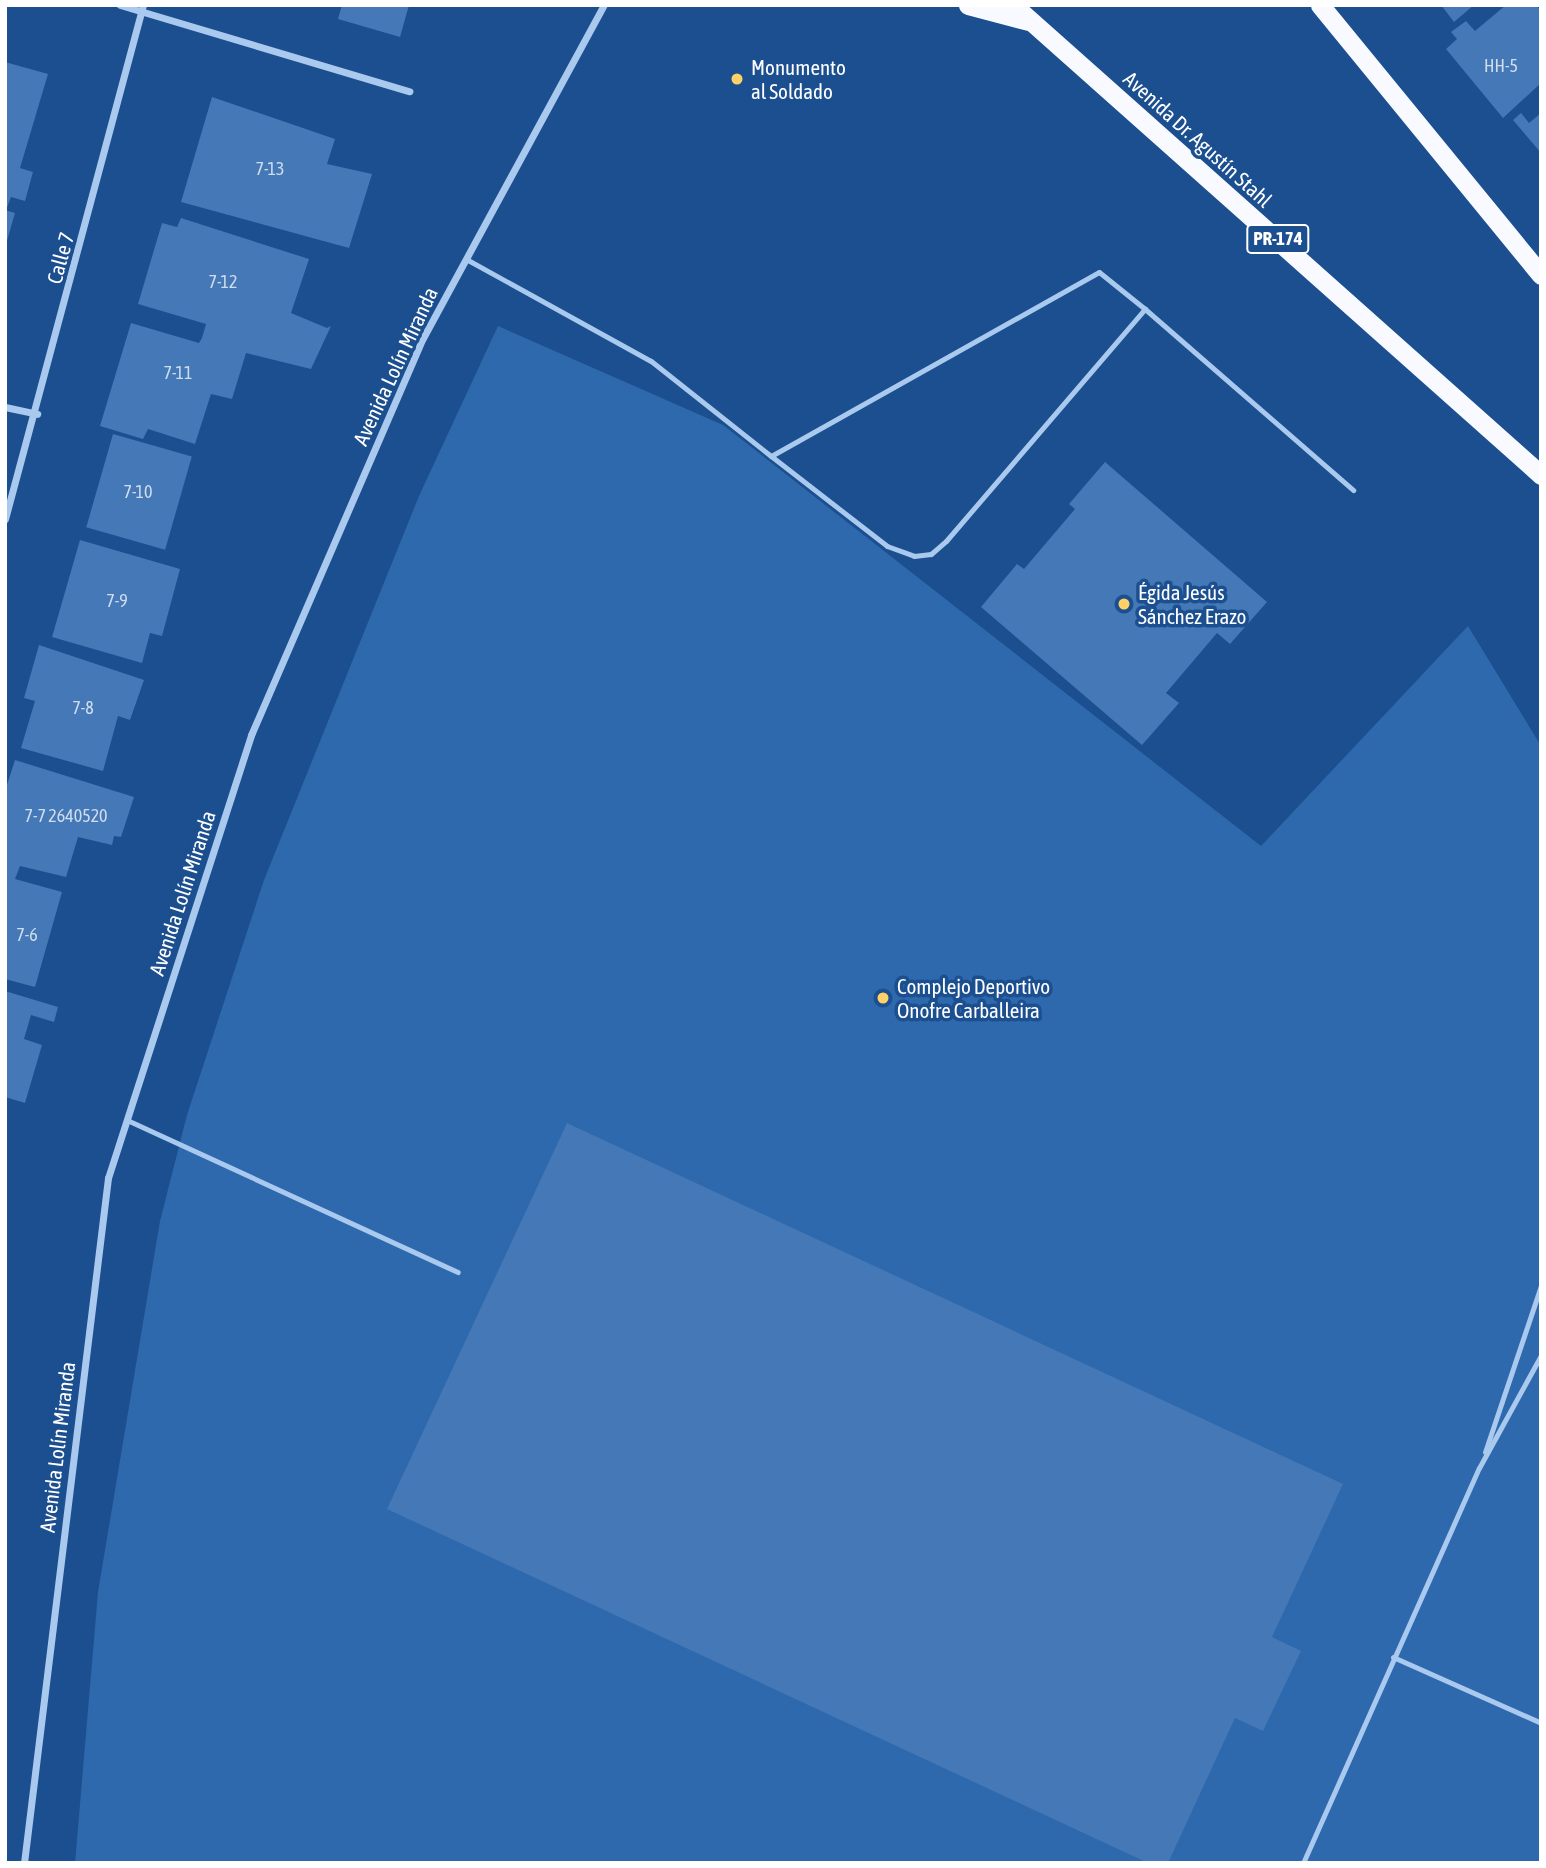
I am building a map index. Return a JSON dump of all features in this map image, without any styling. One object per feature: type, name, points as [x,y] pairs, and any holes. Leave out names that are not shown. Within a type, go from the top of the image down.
[{"type":"highway","points":[[968,5],[1032,22]]},
{"type":"highway","name":"Avenida Dr. Agustín Stahl","points":[[1013,5],[1541,474]]},
{"type":"highway","points":[[1320,5],[1541,275]]},
{"type":"street","points":[[120,5],[143,8],[409,91]]},
{"type":"street","name":"Avenida Lolín Miranda","points":[[24,1863],[108,1178],[251,735],[423,338],[604,5]]},
{"type":"street","name":"Calle 7","points":[[5,519],[37,414],[143,8]]},
{"type":"street","points":[[5,407],[37,414]]},
{"type":"lane","points":[[466,259],[651,361],[887,546],[914,556],[931,554],[946,541],[1145,309]]},
{"type":"lane","points":[[771,456],[1099,272],[1353,490]]},
{"type":"lane","points":[[127,1120],[458,1272]]},
{"type":"lane","points":[[1479,1468],[1541,1286]]},
{"type":"lane","points":[[1303,1863],[1479,1468],[1541,1355]]},
{"type":"lane","points":[[1393,1657],[1541,1723]]},
{"type":"shaded area","name":"Complejo Deportivo Onofre Carballeira","points":[[498,326],[723,425],[1261,846],[1468,626],[1541,746],[1541,1863],[75,1863],[98,1592],[160,1221],[187,1115],[264,880],[419,496]]},
{"type":"building","points":[[342,5],[409,5],[400,37],[338,19]]},
{"type":"building","points":[[1441,5],[1474,5],[1454,22]]},
{"type":"building","points":[[1506,5],[1536,5],[1541,11],[1541,83],[1503,118],[1446,49],[1457,39],[1451,32],[1466,21],[1475,31]]},
{"type":"building","points":[[5,62],[48,74],[20,168],[33,172],[25,201],[11,197],[6,210]]},
{"type":"building","points":[[212,97],[335,139],[327,164],[372,174],[349,248],[181,202]]},
{"type":"building","points":[[1521,113],[1529,123],[1541,113],[1541,153],[1513,120]]},
{"type":"building","points":[[5,210],[15,213],[6,244],[5,244]]},
{"type":"building","points":[[181,218],[309,259],[291,313],[327,328],[331,326],[311,369],[246,353],[232,399],[211,394],[195,444],[148,429],[143,439],[100,426],[131,323],[199,343],[202,338],[206,324],[138,304],[162,223],[177,227]]},
{"type":"building","points":[[113,434],[192,457],[165,550],[86,527]]},
{"type":"building","name":"Égida Jesús Sánchez Erazo","points":[[1105,462],[1267,602],[1230,644],[1217,633],[1166,693],[1179,703],[1142,745],[981,607],[1017,564],[1024,569],[1075,509],[1069,504]]},
{"type":"building","points":[[80,540],[180,569],[162,636],[150,633],[142,663],[52,637]]},
{"type":"building","points":[[39,645],[144,680],[130,720],[118,716],[103,771],[21,748],[35,701],[24,698]]},
{"type":"building","points":[[15,760],[134,797],[121,837],[114,836],[112,845],[78,837],[66,877],[20,866],[15,879],[62,892],[35,987],[5,979],[5,791]]},
{"type":"building","points":[[5,991],[58,1007],[54,1022],[31,1015],[24,1039],[42,1045],[25,1103],[5,1097]]},
{"type":"building","points":[[567,1123],[1343,1484],[1272,1637],[1301,1651],[1263,1731],[1235,1718],[1168,1863],[1148,1863],[387,1509]]},
{"type":"place","name":"Monumento al Soldado","points":[[737,79]]},
{"type":"place","name":"Égida Jesús Sánchez Erazo","points":[[1124,604]]},
{"type":"place","name":"Complejo Deportivo Onofre Carballeira","points":[[883,998]]}]
